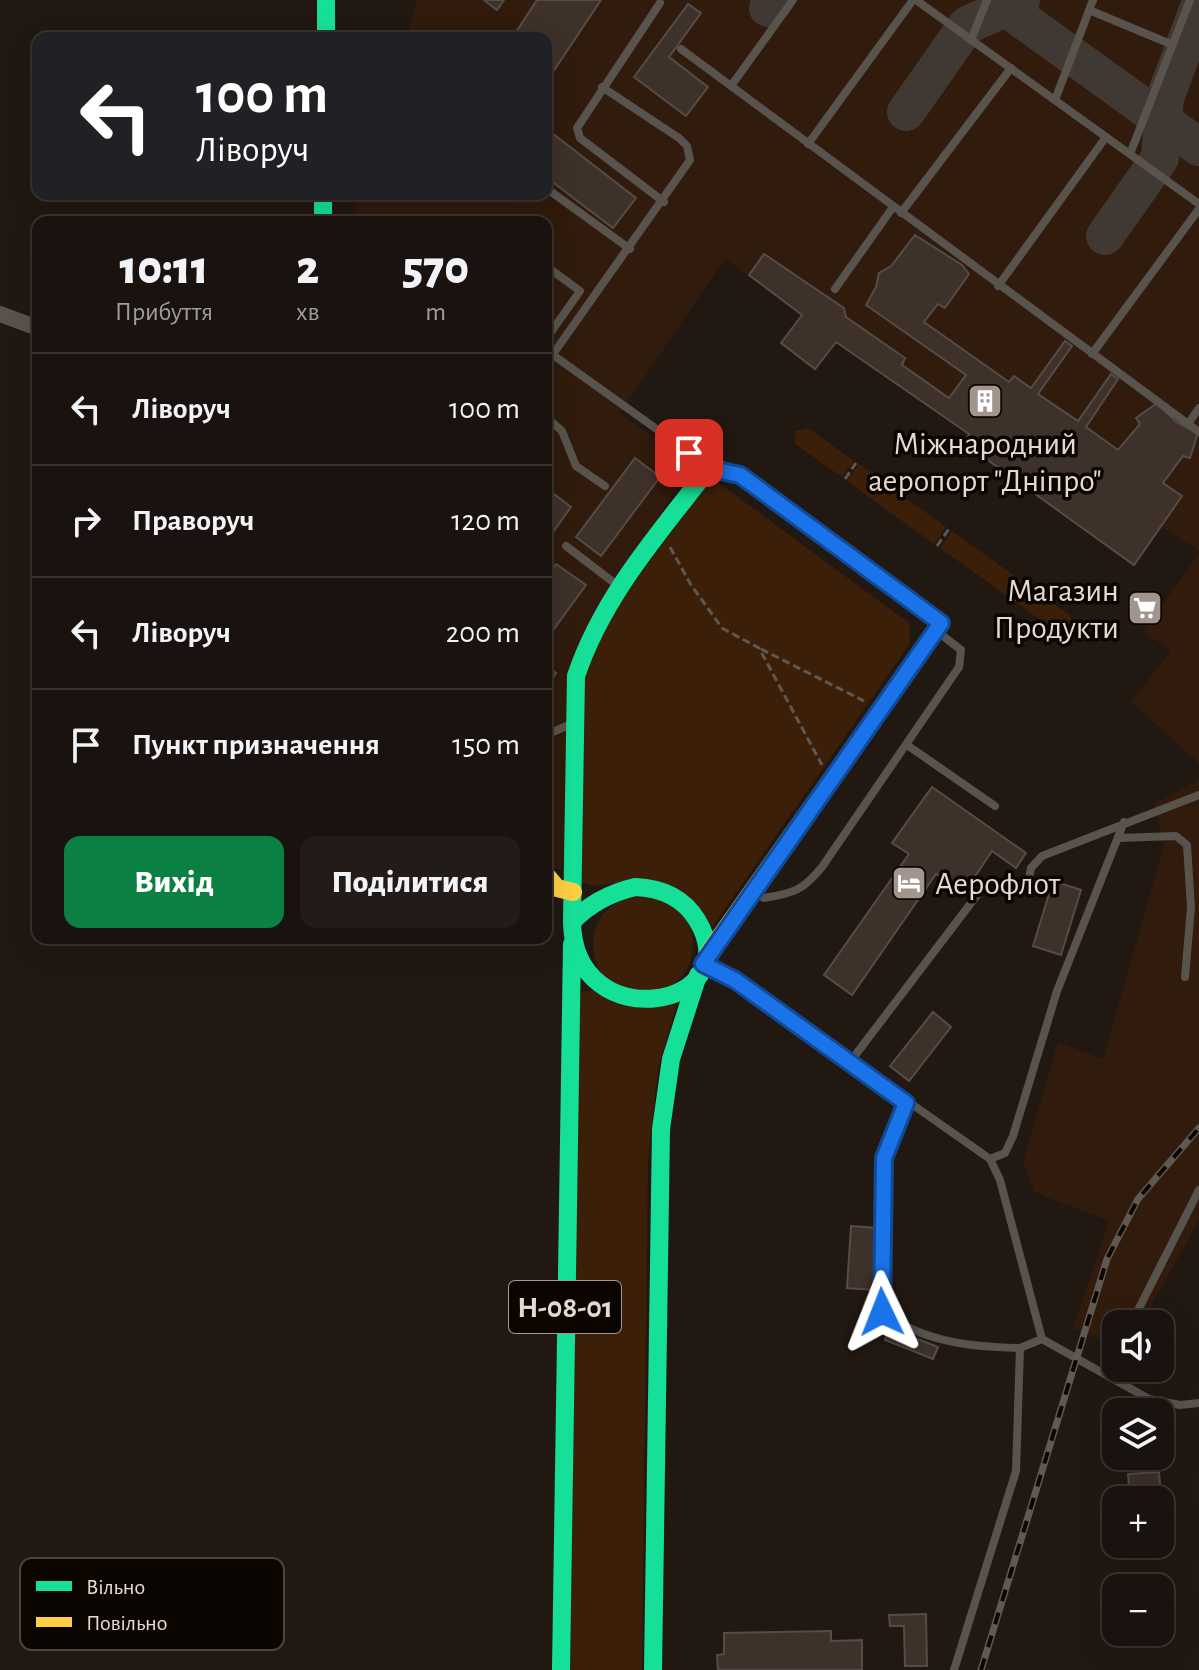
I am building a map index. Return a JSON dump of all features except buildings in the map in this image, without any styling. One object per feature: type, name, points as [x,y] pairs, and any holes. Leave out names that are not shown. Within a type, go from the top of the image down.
[{"type":"main road","points":[[326,0],[326,32]]},
{"type":"main road","points":[[712,469],[727,469],[752,483],[925,609],[941,623],[938,632]]},
{"type":"main road","name":"Н-08-01","points":[[561,1670],[576,676],[583,648],[621,588],[703,476],[712,469]]},
{"type":"main road","name":"Н-08-01","points":[[572,944],[601,983],[626,1000],[639,1003],[669,998],[683,990],[938,632]]},
{"type":"main road","points":[[552,882],[557,888],[573,892]]},
{"type":"main road","points":[[572,922],[604,896],[635,887],[651,887],[680,899],[693,912],[706,936],[703,964]]},
{"type":"main road","name":"Н-08-01","points":[[653,1670],[661,1129],[671,1059],[703,964]]},
{"type":"street","points":[[0,314],[32,326]]},
{"type":"lane","points":[[731,86],[793,0]]},
{"type":"lane","points":[[808,144],[915,0],[1130,154],[1199,206],[1092,354]]},
{"type":"lane","points":[[971,40],[987,0]]},
{"type":"lane","points":[[1055,100],[1093,0]]},
{"type":"lane","points":[[1130,154],[1190,0]]},
{"type":"lane","points":[[660,3],[578,125],[580,138],[664,202]]},
{"type":"lane","points":[[1089,10],[1173,45]]},
{"type":"lane","points":[[681,49],[1199,432]]},
{"type":"lane","points":[[835,289],[1011,68]]},
{"type":"lane","points":[[552,349],[688,168],[687,146],[602,87]]},
{"type":"lane","points":[[998,286],[1106,137]]},
{"type":"lane","points":[[552,192],[630,249]]},
{"type":"lane","points":[[552,270],[580,291],[552,331]]},
{"type":"lane","points":[[552,353],[712,469]]},
{"type":"lane","points":[[1188,424],[1199,408]]},
{"type":"lane","points":[[552,422],[562,431],[576,466],[605,486]]},
{"type":"lane","points":[[566,546],[621,588]]},
{"type":"lane","points":[[752,890],[764,898],[805,888],[907,745],[962,658],[961,650],[938,632]]},
{"type":"lane","points":[[552,732],[574,723]]},
{"type":"lane","points":[[907,745],[995,806]]},
{"type":"lane","points":[[1027,889],[1035,861],[1124,822],[1195,796],[1199,806]]},
{"type":"lane","points":[[990,1159],[1005,1153],[1013,1136],[1057,991],[1124,822]]},
{"type":"lane","points":[[1118,838],[1176,836],[1187,845],[1191,907],[1185,977]]},
{"type":"lane","points":[[850,1062],[987,882]]},
{"type":"lane","points":[[703,964],[735,980],[906,1103],[990,1159],[1000,1180],[1042,1339],[1102,1370]]},
{"type":"lane","points":[[906,1103],[884,1158],[882,1312],[907,1326],[957,1345],[1020,1348],[1042,1339]]},
{"type":"lane","points":[[1138,1310],[1199,1190]]},
{"type":"lane","points":[[954,1670],[1016,1471],[1020,1348]]},
{"type":"lane","points":[[1123,1382],[1157,1401],[1180,1405],[1199,1403]]},
{"type":"path","points":[[845,479],[856,463]]},
{"type":"path","points":[[937,546],[949,529]]},
{"type":"path","points":[[659,535],[722,628],[849,691],[879,712]]},
{"type":"path","points":[[1014,601],[1025,584]]},
{"type":"path","points":[[759,648],[813,753],[832,779]]},
{"type":"shaded area","points":[[417,0],[1199,0],[1199,551],[1162,527],[1134,565],[964,443],[969,433],[837,342],[815,369],[781,343],[802,315],[725,259],[620,413],[692,464],[613,589],[562,869],[553,869],[552,216],[355,216],[355,200],[552,200],[552,32],[408,32]]},
{"type":"shaded area","points":[[808,428],[854,461],[842,477],[795,444],[795,431]]},
{"type":"shaded area","points":[[859,464],[946,527],[934,544],[847,481]]},
{"type":"shaded area","points":[[707,483],[720,484],[909,623],[910,643],[713,926],[634,881],[594,886],[582,883],[581,680],[589,645]]},
{"type":"shaded area","points":[[952,531],[1022,581],[1010,598],[940,548]]},
{"type":"shaded area","points":[[1199,553],[1199,763],[1131,702],[1171,650],[1143,632]]},
{"type":"shaded area","points":[[1029,586],[1069,615],[1072,622],[1066,631],[1058,633],[1017,603]]},
{"type":"shaded area","points":[[1199,780],[1199,1220],[1149,1310],[1102,1310],[1102,1340],[1073,1329],[1109,1221],[1034,1192],[1023,1162],[1058,1042],[1103,1059],[1164,845],[1154,804]]},
{"type":"shaded area","points":[[643,895],[671,903],[685,917],[693,945],[685,973],[671,987],[643,995],[615,987],[601,973],[593,945],[601,917],[615,903]]},
{"type":"shaded area","points":[[595,990],[677,1003],[658,1068],[648,1161],[642,1670],[570,1670],[579,996],[583,991]]},
{"type":"taxiway","points":[[768,8],[775,0]]},
{"type":"taxiway","points":[[995,0],[1199,147]]},
{"type":"taxiway","points":[[906,112],[967,25],[1021,1]]},
{"type":"taxiway","points":[[1105,236],[1160,158],[1165,98],[1199,7]]},
{"type":"railway","points":[[981,1670],[1107,1259],[1138,1199],[1199,1128]]},
{"type":"traffic: fast","points":[[326,0],[326,32]]},
{"type":"traffic: fast","points":[[323,200],[323,216]]},
{"type":"traffic: fast","points":[[572,922],[576,676],[615,595],[703,476],[721,470],[740,475],[941,623],[916,659]]},
{"type":"traffic: fast","points":[[635,887],[670,895],[685,905],[697,920],[707,950],[701,974],[682,990],[656,998],[627,996],[600,984],[580,959],[572,922],[601,900],[635,887]]},
{"type":"traffic: fast","points":[[561,1670],[572,944]]},
{"type":"traffic: fast","points":[[653,1670],[661,1129],[671,1059],[698,975]]},
{"type":"traffic: slow","points":[[708,954],[916,659]]},
{"type":"traffic: slow","points":[[552,882],[557,888],[573,892]]},
{"type":"place","name":"Міжнародний аеропорт \"Дніпро\"","points":[[985,401]]},
{"type":"place","name":"Магазин Продукти","points":[[1145,608]]},
{"type":"place","name":"Аерофлот","points":[[909,883]]},
{"type":"route","points":[[689,453],[712,469],[727,469],[740,475],[941,623],[938,632],[730,921],[703,964],[735,980],[906,1103],[884,1158],[882,1312]]}]
